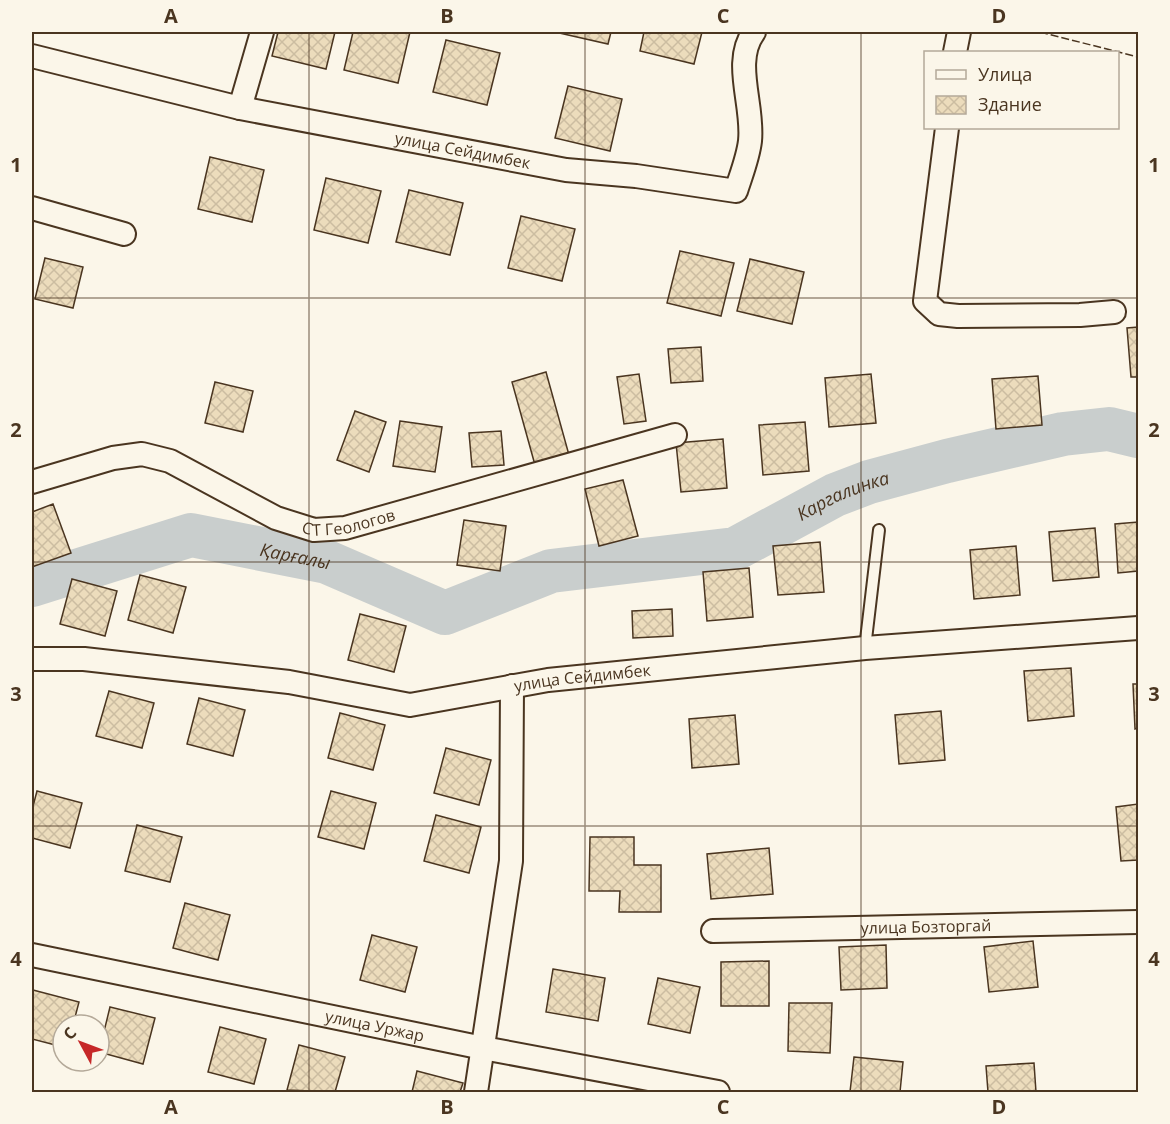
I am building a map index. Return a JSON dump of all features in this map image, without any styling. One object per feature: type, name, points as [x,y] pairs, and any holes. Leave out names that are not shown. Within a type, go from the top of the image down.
[{"type":"street","points":[[240,108],[262,32]]},
{"type":"street","name":"улица Сейдимбек","points":[[32,56],[240,108],[566,170],[636,176],[736,191],[750,140],[750,107],[744,67],[745,44],[754,32]]},
{"type":"street","points":[[955,51],[959,32]]},
{"type":"street","points":[[947,129],[925,301],[939,314],[958,316],[1080,315],[1114,312]]},
{"type":"street","points":[[32,208],[124,234]]},
{"type":"street","name":"СТ Геологов","points":[[32,482],[113,458],[142,454],[170,461],[276,518],[314,530],[345,528],[675,435]]},
{"type":"street","name":"улица Сейдимбек","points":[[32,659],[84,659],[289,682],[410,705],[548,680],[865,648],[1138,628]]},
{"type":"street","points":[[476,1092],[511,861],[512,686]]},
{"type":"street","name":"улица Бозторгай","points":[[714,931],[1138,922]]},
{"type":"street","name":"улица Уржар","points":[[32,955],[483,1048],[718,1092]]},
{"type":"lane","points":[[865,648],[879,530]]},
{"type":"building","points":[[278,32],[335,32],[326,69],[272,56]]},
{"type":"building","points":[[353,32],[410,32],[398,83],[344,70]]},
{"type":"building","points":[[555,32],[611,32],[608,44]]},
{"type":"building","points":[[644,32],[702,32],[694,64],[640,51]]},
{"type":"building","points":[[446,40],[500,53],[487,105],[433,92]]},
{"type":"building","points":[[568,86],[622,99],[610,151],[555,138]]},
{"type":"building","points":[[210,157],[264,170],[252,222],[198,209]]},
{"type":"building","points":[[326,178],[381,191],[368,243],[314,230]]},
{"type":"building","points":[[409,190],[463,203],[450,255],[396,242]]},
{"type":"building","points":[[521,216],[575,229],[562,281],[508,268]]},
{"type":"building","points":[[680,251],[734,263],[721,316],[667,303]]},
{"type":"building","points":[[45,258],[83,267],[73,308],[35,299]]},
{"type":"building","points":[[750,259],[804,272],[792,324],[737,311]]},
{"type":"building","points":[[1138,327],[1138,377],[1131,377],[1127,328]]},
{"type":"building","points":[[701,347],[703,381],[671,383],[668,349]]},
{"type":"building","points":[[546,372],[569,455],[535,465],[512,382]]},
{"type":"building","points":[[639,374],[646,421],[624,424],[617,377]]},
{"type":"building","points":[[871,374],[876,423],[829,427],[825,378]]},
{"type":"building","points":[[1038,376],[1042,425],[996,429],[992,379]]},
{"type":"building","points":[[215,382],[253,391],[243,432],[205,423]]},
{"type":"building","points":[[355,411],[386,422],[369,472],[337,460]]},
{"type":"building","points":[[400,421],[442,427],[435,472],[393,466]]},
{"type":"building","points":[[805,422],[809,471],[763,475],[759,425]]},
{"type":"building","points":[[501,431],[504,465],[472,467],[469,433]]},
{"type":"building","points":[[723,439],[727,488],[681,492],[676,443]]},
{"type":"building","points":[[623,480],[638,536],[599,546],[585,489]]},
{"type":"building","points":[[53,504],[71,553],[32,567],[32,512]]},
{"type":"building","points":[[464,520],[506,526],[500,571],[457,565]]},
{"type":"building","points":[[1138,522],[1138,571],[1118,573],[1115,524]]},
{"type":"building","points":[[1095,528],[1099,577],[1053,581],[1049,532]]},
{"type":"building","points":[[820,542],[824,592],[778,595],[773,546]]},
{"type":"building","points":[[1016,546],[1020,595],[974,599],[970,550]]},
{"type":"building","points":[[749,568],[753,617],[707,621],[703,572]]},
{"type":"building","points":[[140,575],[186,587],[173,633],[128,620]]},
{"type":"building","points":[[72,579],[117,591],[105,636],[60,624]]},
{"type":"building","points":[[672,609],[673,636],[633,638],[632,611]]},
{"type":"building","points":[[360,614],[406,626],[394,672],[348,660]]},
{"type":"building","points":[[1071,668],[1074,716],[1028,721],[1024,671]]},
{"type":"building","points":[[1133,684],[1138,684],[1138,728],[1135,729]]},
{"type":"building","points":[[109,691],[154,703],[142,748],[96,736]]},
{"type":"building","points":[[199,698],[245,710],[233,756],[187,744]]},
{"type":"building","points":[[941,711],[945,760],[899,764],[895,715]]},
{"type":"building","points":[[340,713],[385,725],[373,770],[328,758]]},
{"type":"building","points":[[735,715],[739,764],[692,768],[689,719]]},
{"type":"building","points":[[446,748],[491,760],[479,805],[434,793]]},
{"type":"building","points":[[37,791],[82,803],[70,848],[32,838],[32,810]]},
{"type":"building","points":[[331,791],[376,803],[364,849],[318,837]]},
{"type":"building","points":[[1138,804],[1138,860],[1121,861],[1116,807]]},
{"type":"building","points":[[436,815],[481,827],[469,873],[424,861]]},
{"type":"building","points":[[137,825],[182,837],[170,882],[125,871]]},
{"type":"building","points":[[590,837],[634,837],[634,865],[661,865],[661,912],[619,912],[620,891],[589,891]]},
{"type":"building","points":[[769,848],[773,894],[711,899],[707,854]]},
{"type":"building","points":[[185,903],[230,915],[218,960],[173,948]]},
{"type":"building","points":[[372,935],[417,947],[405,992],[360,980]]},
{"type":"building","points":[[1033,941],[1038,987],[989,992],[984,947]]},
{"type":"building","points":[[886,945],[887,988],[841,990],[839,947]]},
{"type":"building","points":[[769,961],[769,1006],[721,1006],[721,962]]},
{"type":"building","points":[[553,969],[605,978],[598,1021],[546,1012]]},
{"type":"building","points":[[658,978],[700,987],[690,1033],[648,1024]]},
{"type":"building","points":[[33,990],[79,1002],[76,1013],[51,1013],[51,1044],[32,1039]]},
{"type":"building","points":[[789,1003],[832,1003],[830,1053],[788,1051]]},
{"type":"building","points":[[110,1007],[155,1018],[143,1064],[111,1055],[111,1013],[109,1013]]},
{"type":"building","points":[[220,1027],[266,1039],[254,1084],[208,1072]]},
{"type":"building","points":[[299,1045],[345,1057],[335,1092],[287,1090]]},
{"type":"building","points":[[854,1057],[903,1062],[900,1092],[850,1092]]},
{"type":"building","points":[[1034,1063],[1036,1092],[988,1092],[986,1066]]},
{"type":"building","points":[[417,1071],[463,1083],[460,1092],[412,1092]]},
{"type":"waterway","name":"Каргалинка","points":[[32,585],[191,535],[327,562],[445,613],[551,571],[735,549],[835,495],[869,482],[947,461],[1063,434],[1109,429],[1138,436]]},
{"type":"fence","points":[[1040,32],[1114,51]]},
{"type":"fence","points":[[1119,52],[1138,57]]},
{"type":"water label","name":"Қарғалы","points":[[296,557]]}]
